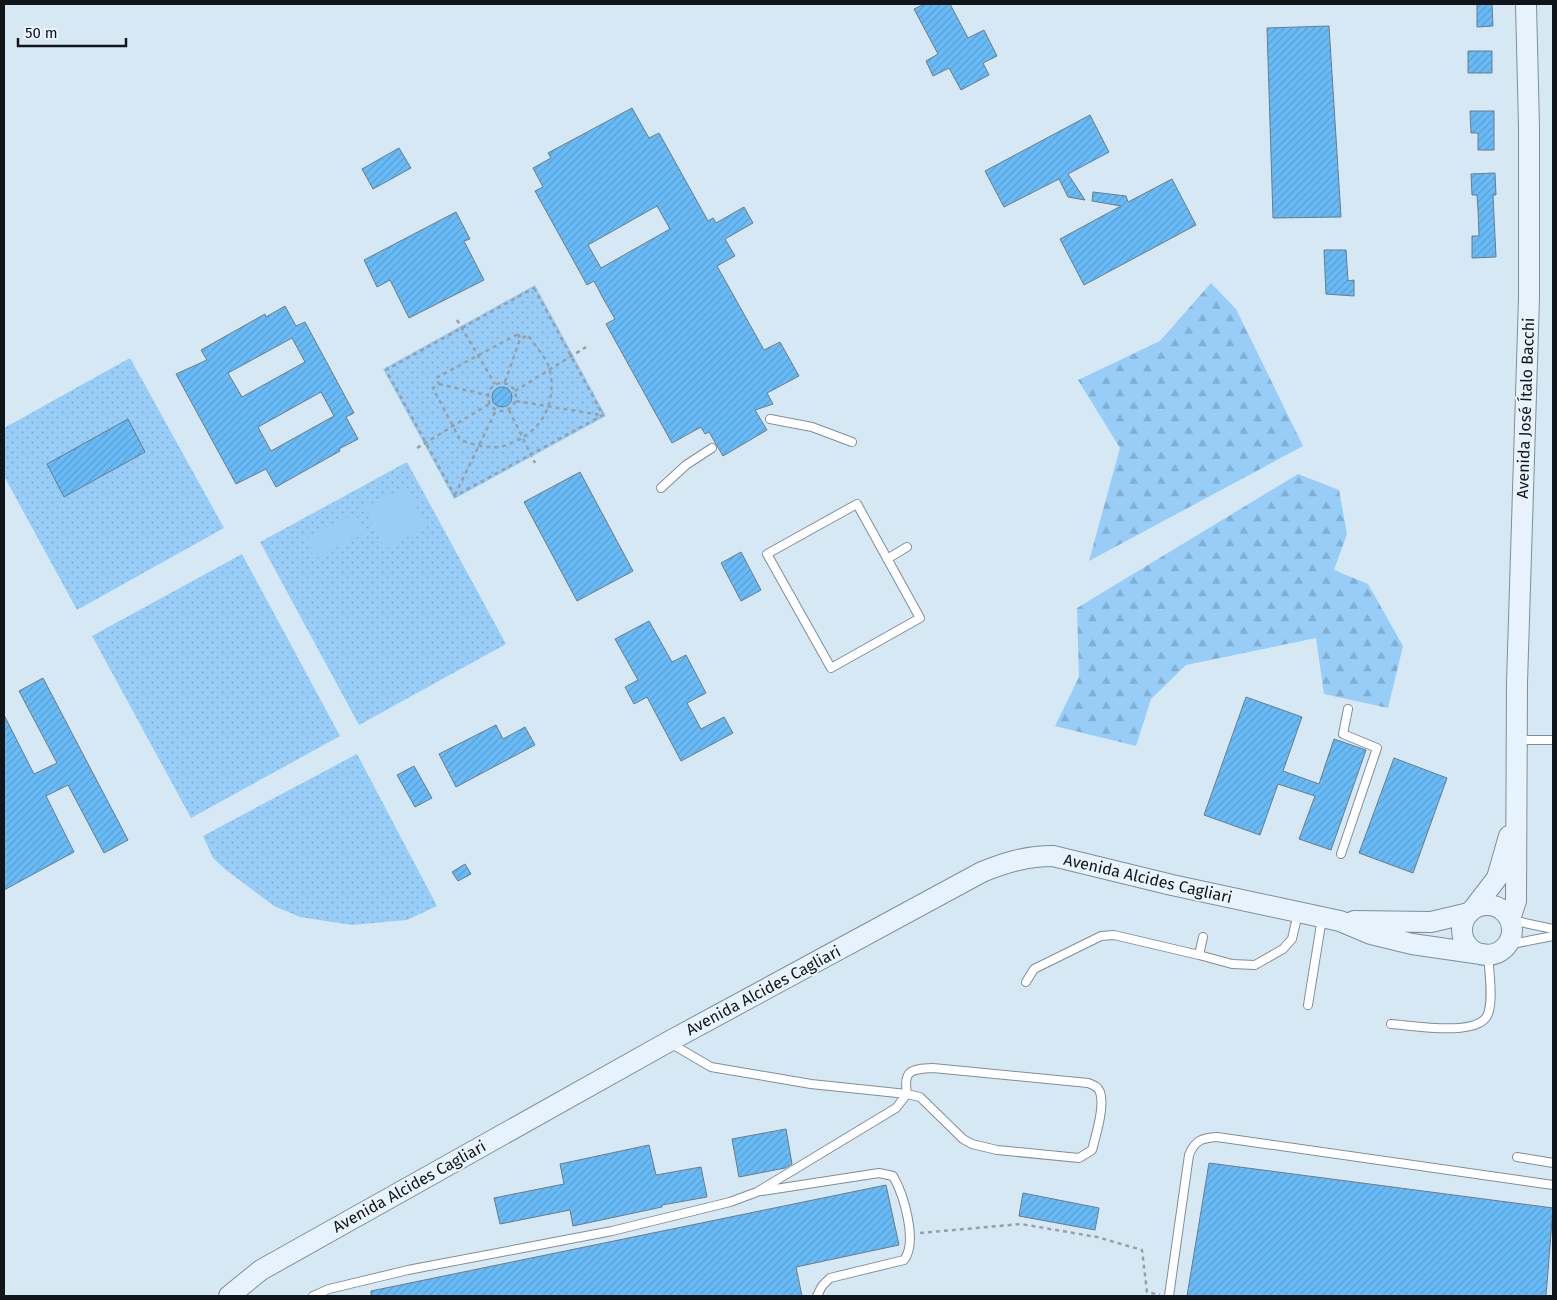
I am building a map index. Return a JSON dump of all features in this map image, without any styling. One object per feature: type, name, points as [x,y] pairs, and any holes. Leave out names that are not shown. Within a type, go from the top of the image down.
[{"type":"main road","name":"Avenida José Ítalo Bacchi","points":[[1510,919],[1516,901],[1516,740],[1529,298],[1529,127],[1526,4]]},
{"type":"main road","name":"Avenida José Ítalo Bacchi","points":[[1472,911],[1497,878],[1515,812]]},
{"type":"main road","name":"Avenida Alcides Cagliari","points":[[229,1296],[261,1270],[668,1042],[982,872],[1014,859],[1033,856],[1053,856],[1172,885],[1331,919],[1371,934],[1412,944],[1488,955]]},
{"type":"main road","points":[[1481,906],[1495,906],[1510,919],[1512,933],[1507,945],[1496,953],[1488,955],[1474,951],[1464,940],[1463,925],[1472,911],[1481,906]]},
{"type":"main road","name":"Avenida Alcides Cagliari","points":[[1331,919],[1431,922],[1472,911]]},
{"type":"lane","points":[[770,419],[812,427],[852,442]]},
{"type":"lane","points":[[661,488],[686,465],[712,448]]},
{"type":"lane","points":[[857,504],[887,559],[920,618],[831,668],[767,554],[857,504]]},
{"type":"lane","points":[[887,559],[907,547]]},
{"type":"lane","points":[[1341,854],[1377,748],[1343,734],[1348,709]]},
{"type":"lane","points":[[1516,740],[1553,740]]},
{"type":"lane","points":[[1026,982],[1034,969],[1106,935],[1114,935],[1232,964],[1255,965],[1283,948],[1292,939],[1298,912]]},
{"type":"lane","points":[[1308,1005],[1331,919]]},
{"type":"lane","points":[[1510,919],[1553,929]]},
{"type":"lane","points":[[1507,945],[1553,936]]},
{"type":"lane","points":[[1199,955],[1204,937]]},
{"type":"lane","points":[[1539,939],[1553,944]]},
{"type":"lane","points":[[1391,1024],[1462,1028],[1478,1025],[1487,1017],[1490,1003],[1488,955]]},
{"type":"lane","points":[[668,1042],[711,1067],[811,1084],[907,1094],[920,1097],[967,1142],[997,1150],[1080,1158],[1092,1150],[1099,1124],[1101,1092],[1097,1087],[1088,1083],[933,1068],[917,1069],[908,1074],[905,1079],[907,1094],[896,1108],[757,1192]]},
{"type":"lane","points":[[1169,1296],[1189,1155],[1192,1145],[1202,1138],[1217,1137],[1331,1152],[1553,1185]]},
{"type":"lane","points":[[1516,1157],[1553,1163]]},
{"type":"lane","points":[[313,1296],[329,1289],[408,1270],[612,1230],[722,1204],[757,1192],[888,1173],[893,1176],[897,1184],[911,1236],[909,1254],[904,1260],[830,1278],[822,1286],[817,1296]]},
{"type":"path","points":[[455,496],[386,370],[534,288],[603,415]]},
{"type":"path","points":[[457,320],[495,384]]},
{"type":"path","points":[[438,384],[436,378],[518,334],[520,339]]},
{"type":"path","points":[[438,384],[433,388],[460,440],[479,446],[500,447],[522,438],[541,423],[548,406],[551,388],[550,369],[528,335],[520,339],[505,383]]},
{"type":"path","points":[[515,390],[586,347]]},
{"type":"path","points":[[495,384],[505,383],[515,390],[516,401],[509,410]]},
{"type":"path","points":[[438,384],[488,395]]},
{"type":"path","points":[[495,384],[488,395],[489,404],[496,410],[509,410]]},
{"type":"path","points":[[516,401],[603,415]]},
{"type":"path","points":[[417,448],[489,404]]},
{"type":"path","points":[[455,496],[496,410]]},
{"type":"path","points":[[509,410],[535,462]]},
{"type":"path","points":[[455,496],[603,415]]},
{"type":"path","points":[[911,1236],[944,1230],[1021,1224],[1122,1242],[1142,1250],[1147,1292],[1169,1296]]},
{"type":"green space","points":[[1211,283],[1236,309],[1303,446],[1089,561],[1120,448],[1078,380],[1160,341]]},
{"type":"green space","points":[[535,285],[606,416],[454,499],[383,369]]},
{"type":"green space","points":[[130,358],[224,528],[77,610],[4,476],[4,428]]},
{"type":"green space","points":[[407,462],[506,644],[359,725],[260,542]]},
{"type":"green space","points":[[1298,474],[1339,490],[1347,534],[1334,570],[1368,584],[1403,646],[1388,708],[1324,694],[1316,638],[1186,665],[1151,699],[1136,746],[1055,726],[1079,677],[1077,608]]},
{"type":"green space","points":[[406,486],[427,527],[385,549],[364,508]]},
{"type":"green space","points":[[355,513],[365,533],[315,559],[304,539]]},
{"type":"green space","points":[[242,554],[340,736],[191,818],[92,636]]},
{"type":"green space","points":[[357,754],[437,906],[407,920],[352,925],[300,917],[274,906],[213,858],[203,836]]},
{"type":"building","points":[[925,4],[950,4],[968,38],[984,30],[997,56],[983,63],[989,75],[961,90],[949,68],[933,76],[926,61],[938,54],[914,9]]},
{"type":"building","points":[[1477,4],[1492,4],[1493,26],[1477,27]]},
{"type":"building","points":[[1329,26],[1341,217],[1273,218],[1267,28]]},
{"type":"building","points":[[1468,51],[1492,51],[1492,73],[1468,73]]},
{"type":"building","points":[[632,108],[649,138],[659,133],[708,221],[713,218],[716,223],[744,207],[753,223],[725,239],[735,256],[717,266],[764,350],[780,342],[799,376],[767,393],[773,404],[755,410],[767,430],[723,456],[709,432],[705,434],[701,427],[672,443],[606,324],[615,319],[594,281],[587,285],[535,191],[543,187],[533,168],[551,158],[548,153]],"holes":[[[657,206],[670,229],[601,268],[588,245]]]},
{"type":"building","points":[[1470,111],[1494,111],[1494,150],[1478,150],[1478,133],[1471,133]]},
{"type":"building","points":[[1090,115],[1109,152],[1068,174],[1085,200],[1068,197],[1059,179],[1004,207],[985,171]]},
{"type":"building","points":[[399,148],[411,168],[373,189],[362,169]]},
{"type":"building","points":[[1495,173],[1496,195],[1493,195],[1496,257],[1472,258],[1472,236],[1479,236],[1477,195],[1472,195],[1471,174]]},
{"type":"building","points":[[1172,179],[1196,225],[1084,285],[1060,239],[1121,206],[1092,201],[1093,192],[1126,196],[1128,202]]},
{"type":"building","points":[[456,212],[470,239],[464,241],[484,280],[409,318],[390,280],[377,287],[364,260]]},
{"type":"building","points":[[1324,250],[1346,250],[1348,281],[1354,280],[1354,296],[1326,294]]},
{"type":"building","points":[[285,306],[296,326],[305,322],[354,413],[346,417],[358,439],[276,487],[266,469],[236,484],[176,374],[207,360],[201,350],[265,314],[266,317]],"holes":[[[292,338],[305,362],[242,397],[228,373]],[[321,392],[334,416],[271,451],[258,427]]]},
{"type":"building","points":[[498,387],[506,387],[512,393],[512,401],[506,407],[498,407],[492,401],[492,393]]},
{"type":"building","points":[[128,419],[145,452],[64,497],[47,464]]},
{"type":"building","points":[[580,472],[633,571],[577,601],[524,502]]},
{"type":"building","points":[[741,552],[761,590],[741,601],[721,563]]},
{"type":"building","points":[[649,621],[672,662],[686,655],[706,693],[687,703],[701,729],[724,717],[733,733],[681,761],[647,697],[634,704],[625,687],[638,680],[615,639]]},
{"type":"building","points":[[43,678],[128,840],[104,853],[68,785],[46,796],[74,852],[4,890],[4,715],[34,774],[57,763],[19,691]]},
{"type":"building","points":[[1246,697],[1302,717],[1283,771],[1319,784],[1334,739],[1366,750],[1331,850],[1299,839],[1315,796],[1278,784],[1260,835],[1204,815]]},
{"type":"building","points":[[496,725],[503,739],[525,727],[535,745],[456,787],[439,754]]},
{"type":"building","points":[[1394,758],[1447,778],[1413,873],[1359,853]]},
{"type":"building","points":[[414,766],[432,798],[415,807],[397,775]]},
{"type":"building","points":[[465,864],[471,874],[458,881],[452,872]]},
{"type":"building","points":[[786,1129],[792,1164],[785,1168],[739,1177],[732,1139]]},
{"type":"building","points":[[649,1145],[656,1175],[701,1167],[707,1197],[662,1205],[662,1207],[573,1226],[570,1210],[500,1224],[494,1198],[564,1184],[560,1164]]},
{"type":"building","points":[[1209,1163],[1553,1208],[1546,1296],[1187,1296]]},
{"type":"building","points":[[886,1185],[899,1245],[796,1267],[802,1296],[371,1296],[371,1291]]},
{"type":"building","points":[[1023,1193],[1099,1208],[1095,1230],[1019,1216]]}]
